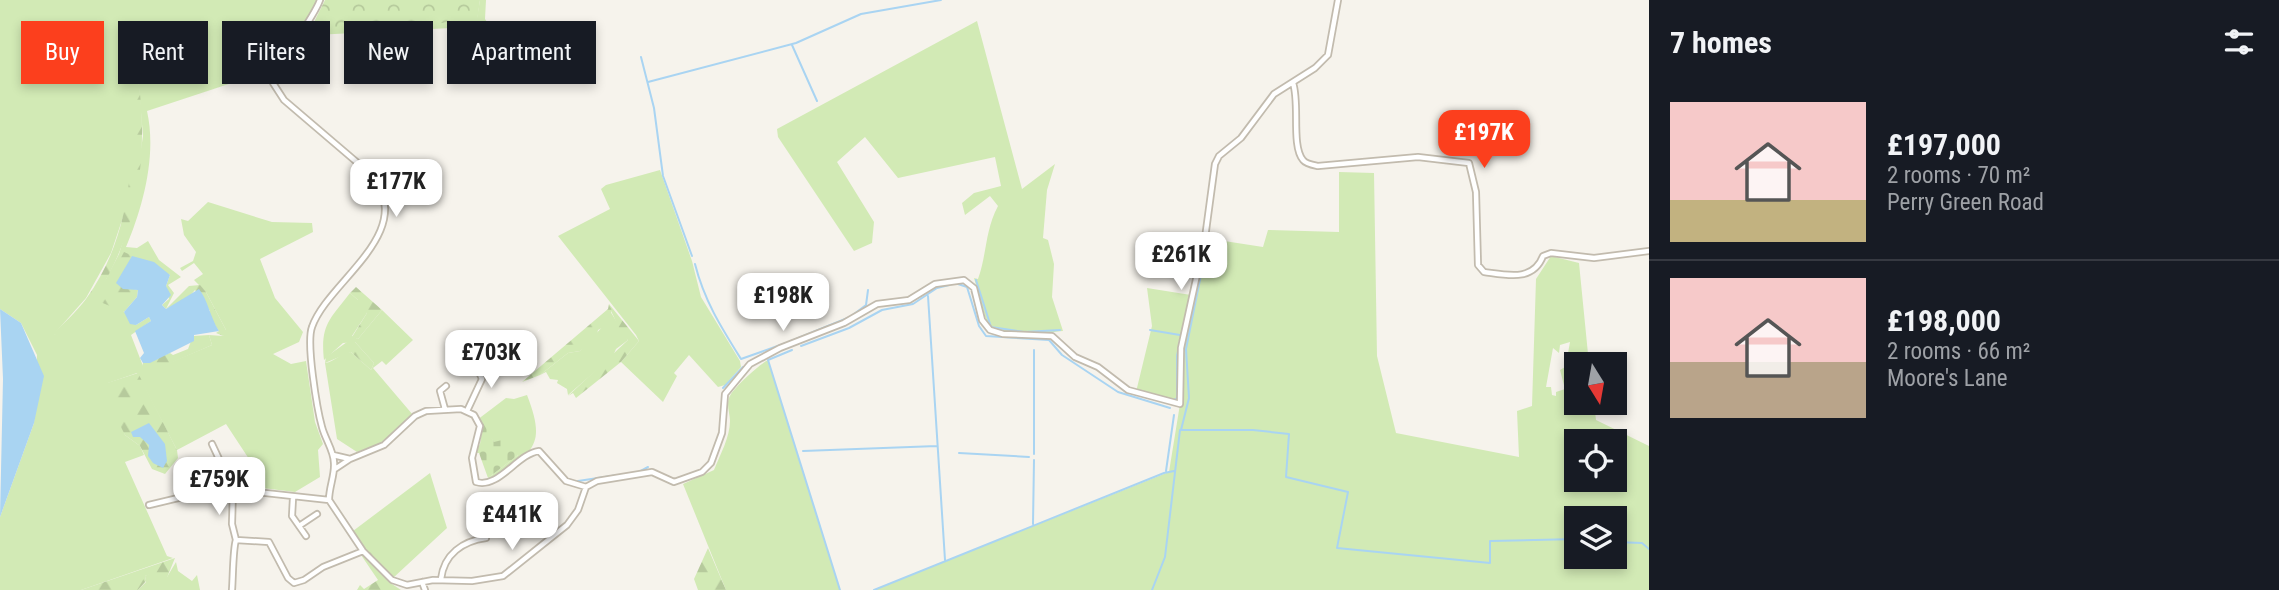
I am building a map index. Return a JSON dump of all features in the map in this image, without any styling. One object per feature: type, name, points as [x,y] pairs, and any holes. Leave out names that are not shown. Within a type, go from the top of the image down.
[{"type":"street","points":[[320,0],[306,31],[275,69],[273,83],[284,100],[373,176],[380,189],[383,208],[382,228],[374,245],[319,314],[311,329],[309,346],[320,419],[333,455],[334,469],[329,500],[363,551],[395,582],[407,585],[441,579],[490,579],[507,573],[567,525],[579,510],[586,487],[597,481],[652,472],[674,482],[702,472],[712,463],[719,445],[726,391],[753,361],[844,323],[877,304],[909,300],[935,284],[953,279],[971,284],[982,320],[990,330],[1003,334],[1052,336],[1075,357],[1098,367],[1128,390],[1180,404],[1181,348],[1205,238],[1215,164],[1219,156],[1241,138],[1274,94],[1293,83],[1328,55],[1338,0]]},
{"type":"street","points":[[1293,83],[1297,97],[1298,145],[1302,159],[1308,163],[1318,166],[1418,157],[1469,163],[1476,192],[1478,265],[1484,272],[1510,275],[1532,273],[1543,256],[1551,253],[1594,258],[1649,251]]},
{"type":"street","points":[[467,411],[482,379],[479,372]]},
{"type":"street","points":[[445,409],[440,391],[446,386]]},
{"type":"street","points":[[334,469],[384,445],[421,413],[445,409],[467,411],[476,418],[480,426],[472,458],[476,482],[490,482],[524,456],[539,451],[566,481],[586,487]]},
{"type":"street","points":[[212,444],[233,489],[232,524],[236,540],[233,548],[236,563],[232,590]]},
{"type":"street","points":[[333,455],[350,459]]},
{"type":"street","points":[[149,505],[212,489],[329,500]]},
{"type":"street","points":[[293,498],[292,516],[306,536]]},
{"type":"street","points":[[299,526],[317,514]]},
{"type":"street","points":[[441,579],[449,557],[462,545],[486,538]]},
{"type":"street","points":[[236,540],[269,542],[288,578],[294,583],[304,580],[323,567],[363,551]]},
{"type":"street","points":[[476,540],[479,549]]},
{"type":"street","points":[[422,582],[425,590]]},
{"type":"green space","points":[[0,0],[316,0],[310,21],[222,21],[222,84],[229,84],[147,111],[150,145],[147,180],[126,247],[137,248],[148,241],[159,260],[181,277],[168,285],[174,293],[166,309],[162,305],[169,299],[166,286],[170,275],[124,253],[105,302],[122,310],[136,325],[149,317],[151,321],[131,335],[143,366],[150,371],[212,345],[209,335],[223,336],[226,330],[206,292],[194,280],[203,274],[194,263],[182,271],[180,268],[193,261],[196,252],[184,235],[181,219],[188,221],[208,202],[272,222],[312,223],[313,232],[260,259],[275,298],[303,332],[299,342],[273,354],[291,364],[306,361],[315,422],[323,444],[318,450],[320,477],[295,492],[246,486],[244,474],[251,462],[226,424],[177,450],[137,373],[108,383],[125,435],[140,446],[144,455],[125,462],[167,556],[173,558],[81,590],[0,590],[0,517],[34,423],[37,355],[21,323],[0,309]],"holes":[[[118,21],[208,21],[208,84],[139,84],[143,136],[131,214],[119,254],[106,279],[61,336],[54,334],[86,298],[111,253],[126,208],[134,157],[133,84],[118,84]]]},
{"type":"green space","points":[[325,0],[480,0],[477,21],[433,23],[433,21],[344,21],[344,28],[330,29],[330,21],[314,21]]},
{"type":"green space","points":[[480,0],[486,0],[486,21],[447,21],[447,28],[433,29],[433,21],[417,21],[477,18]]},
{"type":"green space","points":[[977,21],[1022,189],[1055,164],[1047,190],[1043,238],[1048,240],[1054,264],[1052,297],[1063,331],[1011,333],[993,328],[987,323],[974,278],[978,279],[998,206],[990,196],[965,215],[962,203],[974,193],[1001,186],[995,157],[898,178],[865,137],[837,162],[874,222],[872,243],[854,251],[778,137],[777,129]]},
{"type":"green space","points":[[330,25],[344,25],[344,34],[330,34]]},
{"type":"green space","points":[[133,84],[139,84],[142,145],[134,208],[125,239],[92,302],[61,337],[53,334],[86,299],[116,241],[129,180]]},
{"type":"green space","points":[[660,170],[692,261],[701,297],[740,361],[741,367],[725,385],[718,387],[689,355],[674,373],[677,376],[663,402],[621,362],[639,341],[636,335],[558,236],[610,209],[601,189],[606,185]]},
{"type":"green space","points":[[1339,172],[1374,173],[1377,356],[1396,433],[1519,457],[1517,411],[1532,406],[1536,279],[1551,256],[1579,263],[1588,352],[1568,352],[1570,342],[1560,345],[1559,353],[1553,348],[1546,387],[1551,387],[1552,395],[1556,396],[1556,392],[1564,389],[1564,415],[1595,415],[1596,420],[1614,429],[1564,429],[1564,492],[1627,492],[1627,435],[1649,446],[1649,590],[873,590],[1169,472],[1180,404],[1181,348],[1205,238],[1263,247],[1268,230],[1339,232]]},
{"type":"green space","points":[[124,252],[133,256],[129,288],[138,290],[137,297],[124,312],[98,301]]},
{"type":"green space","points":[[200,285],[226,330],[230,332],[223,336],[216,333],[219,331],[209,317],[210,311],[195,290],[188,298],[166,309],[189,286]]},
{"type":"green space","points":[[356,287],[382,310],[358,339],[352,337],[367,313],[362,308],[363,300],[358,300],[350,293]]},
{"type":"green space","points":[[1147,288],[1191,295],[1178,344],[1177,398],[1174,400],[1136,392],[1152,326]]},
{"type":"green space","points":[[350,293],[358,300],[364,300],[367,313],[352,336],[358,339],[382,310],[413,340],[386,365],[382,361],[373,368],[413,415],[381,443],[357,452],[337,439],[325,363],[351,352],[371,370],[374,363],[355,342],[343,343],[324,360],[323,348],[328,323]]},
{"type":"green space","points":[[609,304],[639,341],[621,362],[576,398],[573,393],[568,396],[628,340],[619,329],[611,311],[610,324],[598,330],[596,339],[580,351],[568,353],[540,375],[522,382],[608,309]]},
{"type":"green space","points":[[610,311],[628,340],[616,349],[613,356],[568,395],[567,389],[557,383],[558,380],[550,379],[546,372],[540,375],[568,353],[580,351],[605,324]]},
{"type":"green space","points":[[209,335],[212,345],[150,372],[142,367],[143,363],[188,349],[193,336]]},
{"type":"green space","points":[[347,342],[355,342],[374,363],[371,370],[351,352],[325,363],[326,357]]},
{"type":"green space","points":[[768,360],[840,590],[726,590],[683,484],[714,470],[728,433],[729,397]]},
{"type":"green space","points":[[1564,368],[1564,385],[1560,370]]},
{"type":"green space","points":[[138,373],[177,450],[178,458],[165,474],[152,469],[140,446],[125,435],[106,397],[107,383]]},
{"type":"green space","points":[[527,395],[536,427],[532,447],[490,482],[488,478],[518,455],[494,442],[477,420],[506,398],[514,399]]},
{"type":"green space","points":[[483,423],[494,442],[510,438],[518,455],[488,478],[479,453],[475,453],[480,444]]},
{"type":"green space","points":[[430,473],[447,528],[393,578],[360,543],[353,531]]},
{"type":"green space","points":[[353,531],[393,578],[392,584],[401,590],[357,590],[360,585],[364,589],[378,580],[361,555],[364,552],[351,534]]},
{"type":"green space","points":[[708,548],[726,590],[698,590],[694,579]]},
{"type":"green space","points":[[175,558],[164,585],[154,586],[151,574],[145,576],[146,581],[138,590],[81,590]]},
{"type":"green space","points":[[176,562],[178,571],[192,581],[197,575],[200,590],[138,590],[146,582],[145,576],[151,573],[167,577]]},
{"type":"water","points":[[132,256],[154,262],[170,275],[166,286],[171,295],[162,305],[166,309],[199,289],[219,331],[194,335],[194,341],[150,363],[143,363],[140,358],[144,353],[135,331],[151,321],[149,317],[136,325],[130,324],[124,312],[137,297],[138,290],[123,289],[116,283]]},
{"type":"water","points":[[0,309],[21,323],[44,376],[34,423],[0,517],[3,379]]},
{"type":"water","points":[[149,423],[165,444],[167,461],[163,468],[153,463],[148,456],[149,445],[140,437],[133,437],[131,432]]},
{"type":"waterway","points":[[648,82],[796,43],[861,14],[941,0]]},
{"type":"waterway","points":[[792,45],[817,101]]},
{"type":"waterway","points":[[641,57],[654,108],[663,176],[692,256]]},
{"type":"waterway","points":[[1181,430],[1189,398],[1186,349],[1207,245]]},
{"type":"waterway","points":[[695,264],[708,301],[741,359],[786,343]]},
{"type":"waterway","points":[[976,280],[991,327],[1024,332],[1060,330]]},
{"type":"waterway","points":[[958,284],[967,287],[979,326],[986,336],[1049,340],[1062,355],[1118,392],[1170,408]]},
{"type":"waterway","points":[[801,346],[849,328],[882,310],[913,304],[937,288],[949,285]]},
{"type":"waterway","points":[[791,341],[850,317],[866,305],[868,290]]},
{"type":"waterway","points":[[928,296],[945,560]]},
{"type":"waterway","points":[[1174,400],[1177,398],[1177,356],[1183,327]]},
{"type":"waterway","points":[[1150,330],[1180,335]]},
{"type":"waterway","points":[[792,350],[768,360],[840,590]]},
{"type":"waterway","points":[[1034,350],[1034,454]]},
{"type":"waterway","points":[[723,388],[743,367]]},
{"type":"waterway","points":[[1166,471],[1174,415]]},
{"type":"waterway","points":[[1152,590],[1165,557],[1180,430],[1253,430],[1289,434],[1286,477],[1348,492],[1337,548],[1490,563],[1490,541],[1564,539]]},
{"type":"waterway","points":[[803,451],[937,446]]},
{"type":"waterway","points":[[959,453],[1029,457]]},
{"type":"waterway","points":[[1033,524],[1034,460]]},
{"type":"waterway","points":[[637,473],[648,467]]},
{"type":"waterway","points":[[874,590],[1174,471]]},
{"type":"waterway","points":[[578,481],[618,475]]},
{"type":"waterway","points":[[1627,542],[1642,543],[1649,549]]}]
